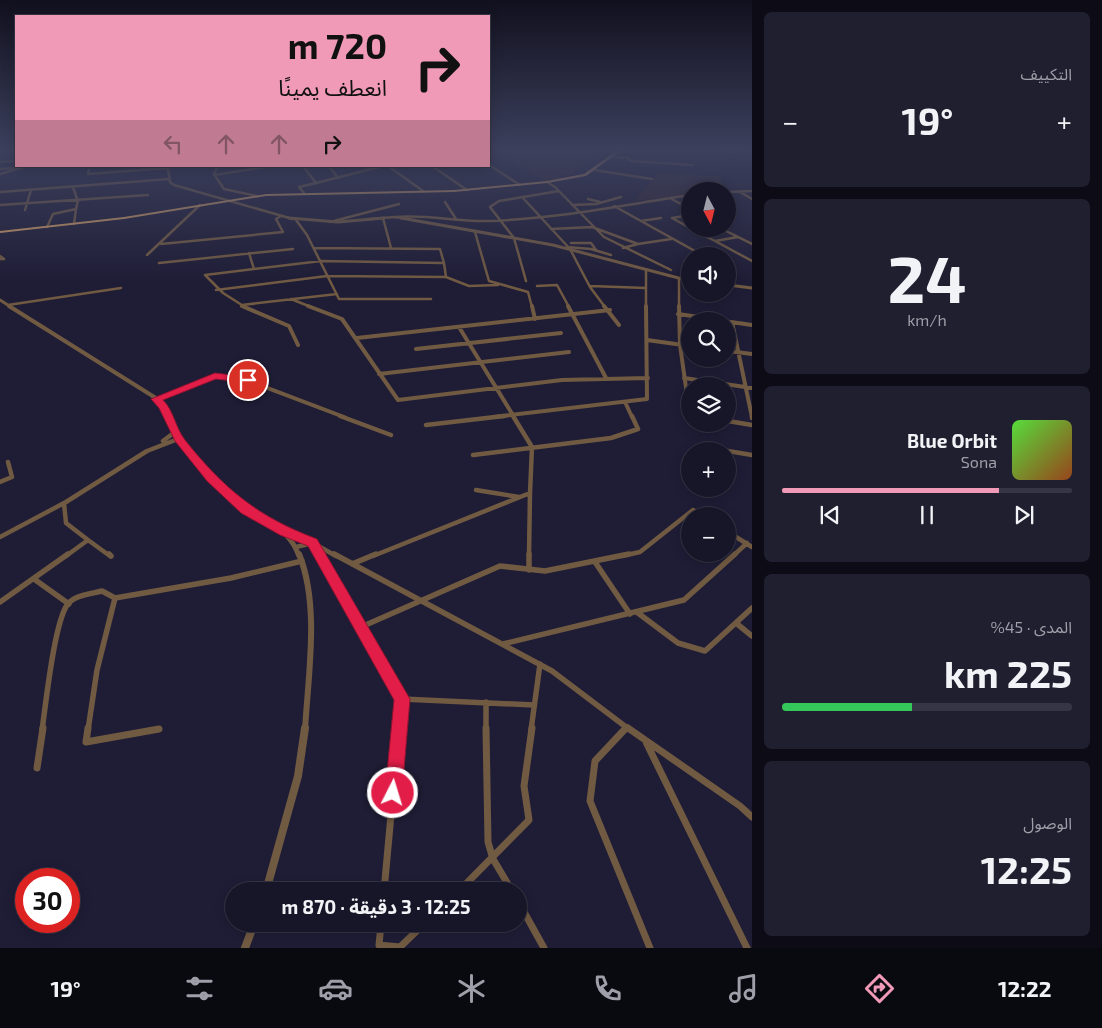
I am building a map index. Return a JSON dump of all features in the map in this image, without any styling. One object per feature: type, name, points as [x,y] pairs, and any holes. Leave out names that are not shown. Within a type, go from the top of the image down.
[{"type":"highway","points":[[0,232],[74,224],[225,200],[300,193]]},
{"type":"street","points":[[24,210],[31,193]]},
{"type":"street","points":[[74,224],[78,200],[76,193]]},
{"type":"street","points":[[202,193],[296,220],[330,222],[417,215],[456,219],[500,220],[541,218],[681,196]]},
{"type":"street","points":[[244,193],[257,196]]},
{"type":"street","points":[[526,281],[514,238],[490,207],[492,204],[548,193]]},
{"type":"street","points":[[561,193],[592,227],[604,237],[671,270]]},
{"type":"street","points":[[0,205],[148,195]]},
{"type":"street","points":[[572,205],[601,202],[621,197]]},
{"type":"street","points":[[524,198],[568,248],[590,286],[610,310],[619,325]]},
{"type":"street","points":[[588,198],[601,202]]},
{"type":"street","points":[[670,198],[681,204]]},
{"type":"street","points":[[445,202],[456,219]]},
{"type":"street","points":[[330,222],[331,220],[399,204]]},
{"type":"street","points":[[147,255],[200,208],[200,205]]},
{"type":"street","points":[[614,206],[687,247]]},
{"type":"street","points":[[47,227],[53,214],[76,209]]},
{"type":"street","points":[[161,244],[283,232],[276,219],[281,216]]},
{"type":"street","points":[[681,216],[672,218],[681,223]]},
{"type":"street","points":[[384,218],[391,248]]},
{"type":"street","points":[[395,218],[568,248],[679,279],[678,314],[684,377]]},
{"type":"street","points":[[641,221],[661,218]]},
{"type":"street","points":[[296,220],[314,248],[339,299],[431,299]]},
{"type":"street","points":[[552,229],[592,227],[638,244]]},
{"type":"street","points":[[475,232],[489,281],[498,285]]},
{"type":"street","points":[[715,241],[738,237],[752,244]]},
{"type":"street","points":[[709,238],[752,261]]},
{"type":"street","points":[[623,248],[672,239]]},
{"type":"street","points":[[571,243],[591,243],[596,250]]},
{"type":"street","points":[[314,248],[440,249],[446,278]]},
{"type":"street","points":[[568,248],[591,249],[611,255]]},
{"type":"street","points":[[159,263],[293,249]]},
{"type":"street","points":[[585,253],[591,249]]},
{"type":"street","points":[[249,253],[254,269]]},
{"type":"street","points":[[298,345],[289,326],[241,306],[216,290],[205,274],[321,261],[444,263]]},
{"type":"street","points":[[426,425],[647,399],[646,271]]},
{"type":"street","points":[[216,290],[328,276],[446,278],[469,286],[514,286],[528,292],[535,319]]},
{"type":"street","points":[[538,286],[557,285],[606,378]]},
{"type":"street","points":[[590,286],[646,288]]},
{"type":"street","points":[[736,286],[752,288]]},
{"type":"street","points":[[8,306],[121,288]]},
{"type":"street","points":[[241,306],[337,294]]},
{"type":"street","points":[[291,299],[342,319],[357,338],[379,374],[398,400],[496,388],[606,378],[648,378]]},
{"type":"street","points":[[0,300],[156,399],[164,406],[178,439],[212,478],[246,510],[285,532],[313,543],[540,664],[740,806],[752,817]]},
{"type":"street","points":[[357,338],[610,310]]},
{"type":"street","points":[[736,323],[752,325]]},
{"type":"street","points":[[459,327],[532,447],[529,570]]},
{"type":"street","points":[[416,349],[561,333]]},
{"type":"street","points":[[647,340],[680,345]]},
{"type":"street","points":[[736,342],[752,418]]},
{"type":"street","points":[[379,374],[569,352]]},
{"type":"street","points":[[738,352],[752,354]]},
{"type":"street","points":[[156,399],[215,376],[241,378],[391,436]]},
{"type":"street","points":[[736,386],[752,388]]},
{"type":"street","points":[[473,455],[611,438],[638,429],[624,402]]},
{"type":"street","points":[[736,422],[752,425]]},
{"type":"street","points":[[0,537],[24,522],[64,503],[158,445],[174,432]]},
{"type":"street","points":[[158,445],[178,439]]},
{"type":"street","points":[[736,452],[752,455]]},
{"type":"street","points":[[0,482],[12,478],[8,462]]},
{"type":"street","points":[[476,490],[520,497]]},
{"type":"street","points":[[352,564],[530,493]]},
{"type":"street","points":[[64,503],[64,522],[72,530],[111,556]]},
{"type":"street","points":[[361,627],[500,566],[545,571],[640,552],[681,520]]},
{"type":"street","points":[[269,882],[298,776],[304,740],[310,641],[308,585],[302,560],[296,547],[285,532]]},
{"type":"street","points":[[503,644],[684,600],[749,545],[736,537]]},
{"type":"street","points":[[0,602],[88,540]]},
{"type":"street","points":[[296,547],[313,543]]},
{"type":"street","points":[[313,543],[402,699],[385,882]]},
{"type":"street","points":[[37,768],[57,641],[66,606],[75,599],[102,591],[115,598],[231,578],[302,560]]},
{"type":"street","points":[[595,562],[630,614]]},
{"type":"street","points":[[34,578],[69,604]]},
{"type":"street","points":[[115,598],[97,670],[86,742],[159,729]]},
{"type":"street","points":[[638,612],[671,639],[694,651],[705,651],[752,608]]},
{"type":"street","points":[[736,623],[752,636]]},
{"type":"street","points":[[469,882],[529,820],[524,786],[540,664]]},
{"type":"street","points":[[402,699],[534,704]]},
{"type":"street","points":[[486,702],[488,842],[493,859],[507,882]]},
{"type":"street","points":[[627,727],[595,761],[590,801],[650,948]]},
{"type":"street","points":[[645,738],[747,948]]},
{"type":"street","points":[[527,917],[544,948]]},
{"type":"street","points":[[246,948],[251,932]]},
{"type":"street","points":[[380,932],[379,945],[400,947],[416,932]]},
{"type":"shaded area","points":[[641,193],[681,193],[681,196],[635,201]]},
{"type":"route","points":[[248,380],[215,376],[156,399],[164,406],[168,420],[178,439],[212,478],[246,510],[285,532],[313,543],[402,699],[393,793]]}]
